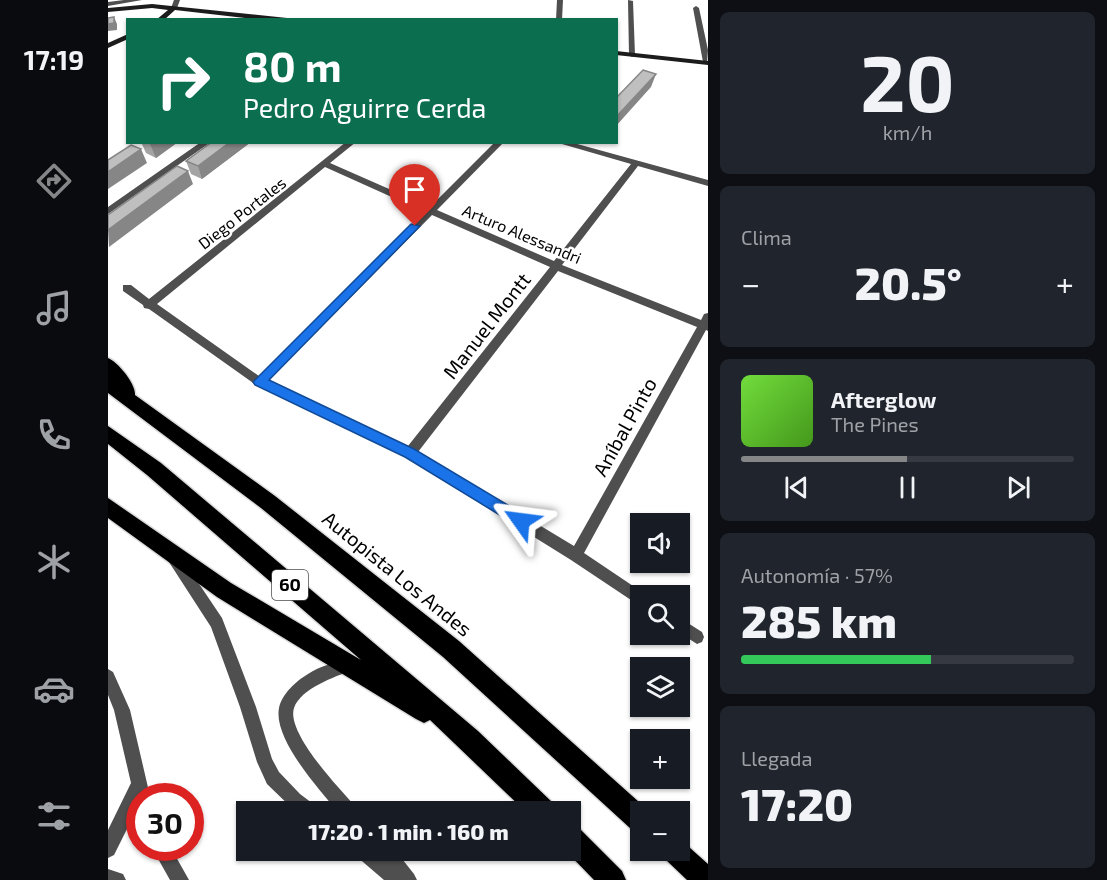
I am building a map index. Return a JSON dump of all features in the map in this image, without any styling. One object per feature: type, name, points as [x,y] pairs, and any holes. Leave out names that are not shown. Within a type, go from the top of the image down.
[{"type":"highway","points":[[108,365],[134,401]]},
{"type":"highway","name":"Autopista Los Andes","points":[[108,384],[134,401],[285,516],[451,649],[630,811]]},
{"type":"highway","name":"60","points":[[108,434],[163,477],[470,739],[533,801]]},
{"type":"highway","points":[[108,507],[224,590],[470,739]]},
{"type":"highway","points":[[581,848],[613,880]]},
{"type":"highway","points":[[686,861],[706,880]]},
{"type":"main road","points":[[162,18],[174,8]]},
{"type":"main road","points":[[108,10],[174,8],[268,18]]},
{"type":"main road","points":[[108,46],[126,37]]},
{"type":"main road","points":[[618,53],[707,62]]},
{"type":"street","points":[[108,4],[139,0]]},
{"type":"street","points":[[174,8],[177,0]]},
{"type":"street","points":[[558,18],[560,0]]},
{"type":"street","points":[[630,1],[632,55]]},
{"type":"street","points":[[696,8],[707,62]]},
{"type":"street","points":[[108,211],[204,144]]},
{"type":"street","name":"Diego Portales","points":[[148,305],[327,165],[350,144]]},
{"type":"street","points":[[260,382],[498,144]]},
{"type":"street","points":[[566,144],[708,183]]},
{"type":"street","name":"Manuel Montt","points":[[410,453],[636,164]]},
{"type":"street","name":"Arturo Alessandri","points":[[327,165],[556,266],[707,323]]},
{"type":"street","points":[[127,288],[260,382],[410,453],[576,555],[630,591]]},
{"type":"street","name":"Aníbal Pinto","points":[[576,555],[707,323]]},
{"type":"street","points":[[168,550],[217,623],[249,707],[265,762],[273,778],[295,801]]},
{"type":"street","points":[[690,632],[697,637]]},
{"type":"street","points":[[341,801],[316,772],[292,736],[286,709],[293,696],[311,680],[347,665]]},
{"type":"street","points":[[108,677],[122,710],[138,783]]},
{"type":"street","points":[[108,849],[126,816]]},
{"type":"street","points":[[169,861],[180,880]]},
{"type":"street","points":[[375,861],[398,880]]},
{"type":"street","points":[[392,861],[408,880]]},
{"type":"street","points":[[108,878],[117,880]]},
{"type":"building","points":[[114,17],[114,23],[108,24],[108,18]]},
{"type":"building","points":[[643,70],[656,74],[618,115],[618,96]]},
{"type":"building","points":[[209,144],[227,144],[198,166],[186,161]]},
{"type":"building","points":[[131,145],[141,149],[108,172],[108,160]]},
{"type":"building","points":[[177,166],[188,171],[108,230],[108,215]]},
{"type":"route","points":[[415,226],[260,382],[410,453],[521,521]]}]
